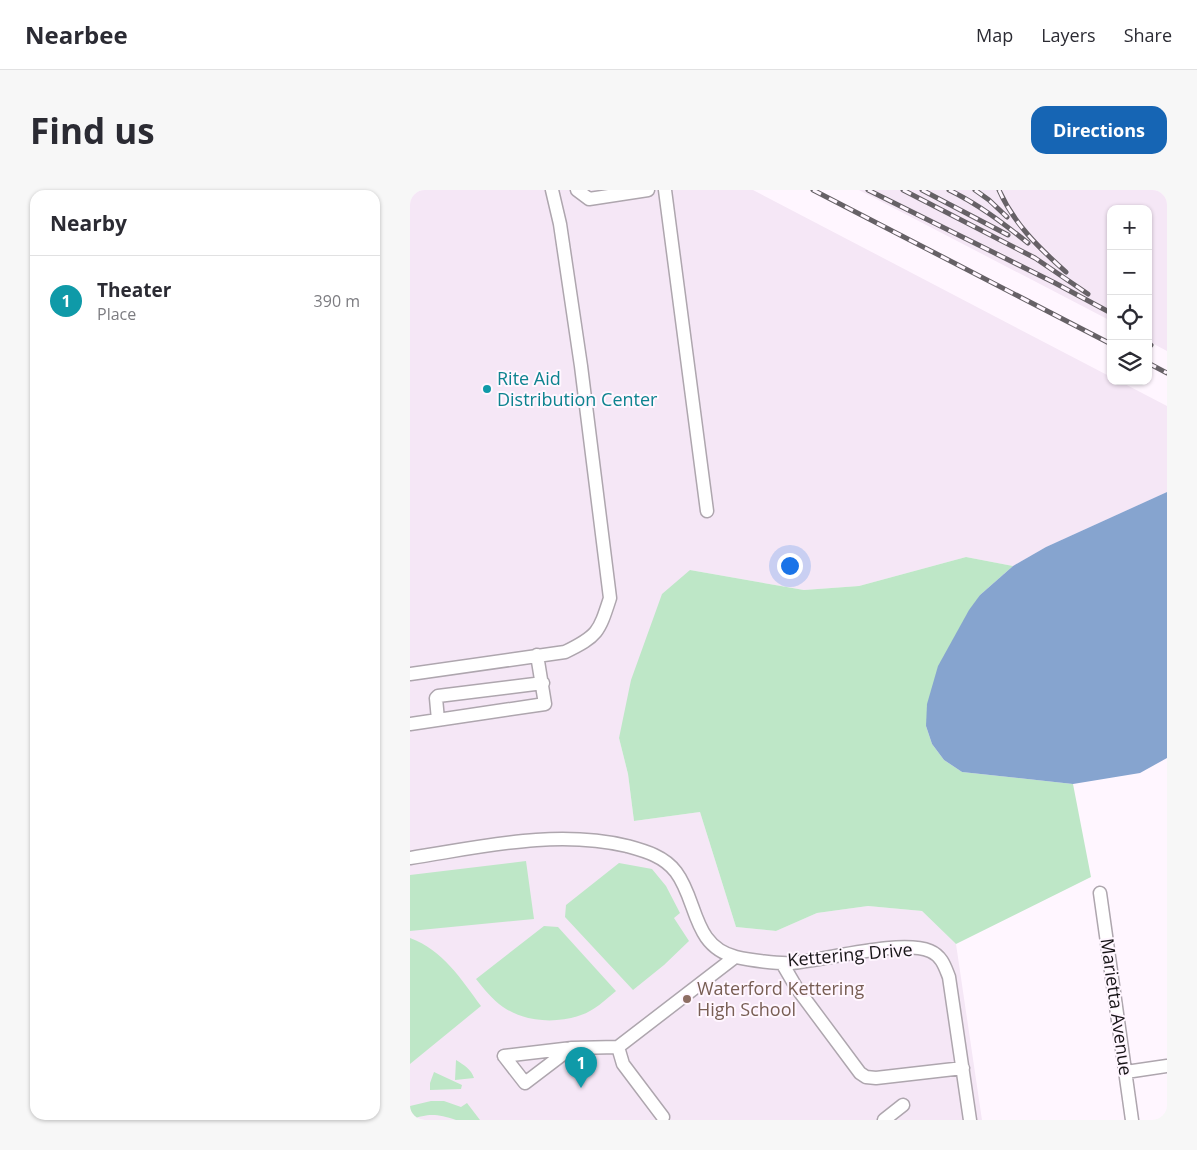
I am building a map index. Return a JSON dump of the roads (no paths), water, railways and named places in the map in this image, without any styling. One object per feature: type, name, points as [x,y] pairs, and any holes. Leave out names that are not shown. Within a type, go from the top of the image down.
[{"type":"street","points":[[410,674],[565,652],[586,642],[600,628],[610,598],[581,366],[560,224],[552,190]]},
{"type":"street","points":[[578,190],[589,199],[648,190]]},
{"type":"street","points":[[665,190],[707,511]]},
{"type":"street","points":[[410,724],[545,704],[537,655]]},
{"type":"street","points":[[438,720],[436,698],[438,696],[543,683]]},
{"type":"street","name":"Kettering Drive","points":[[410,858],[552,838],[596,840],[642,850],[656,855],[668,863],[682,882],[695,917],[713,947],[735,957],[791,963],[899,947],[932,951],[943,961],[949,977],[970,1120]]},
{"type":"street","name":"Marietta Avenue","points":[[1100,893],[1132,1120]]},
{"type":"street","points":[[572,1048],[525,1084],[504,1056],[572,1048],[618,1047],[735,957]]},
{"type":"street","points":[[782,963],[796,987],[860,1073],[866,1077],[876,1078],[963,1068]]},
{"type":"street","points":[[618,1047],[623,1064],[663,1117]]},
{"type":"street","points":[[1126,1072],[1167,1066]]},
{"type":"street","points":[[884,1120],[903,1105]]},
{"type":"water","points":[[1167,492],[1167,758],[1140,773],[1073,784],[962,772],[944,760],[932,744],[926,726],[927,704],[938,666],[969,610],[980,595],[1013,566],[1046,547]]},
{"type":"railway","points":[[813,190],[1107,342]]},
{"type":"railway","points":[[868,190],[1107,311]]},
{"type":"railway","points":[[903,190],[1035,258],[1088,294]]},
{"type":"railway","points":[[922,190],[1008,235]]},
{"type":"railway","points":[[949,190],[990,214],[1028,243]]},
{"type":"railway","points":[[975,190],[1007,217]]},
{"type":"railway","points":[[999,190],[1020,225],[1046,254],[1066,272]]},
{"type":"railway","points":[[1152,365],[1167,373]]},
{"type":"place","name":"Rite Aid Distribution Center","points":[[487,389]]},
{"type":"place","name":"Waterford Kettering High School","points":[[687,999]]},
{"type":"place","name":"Theater","points":[[581,1088]]}]
